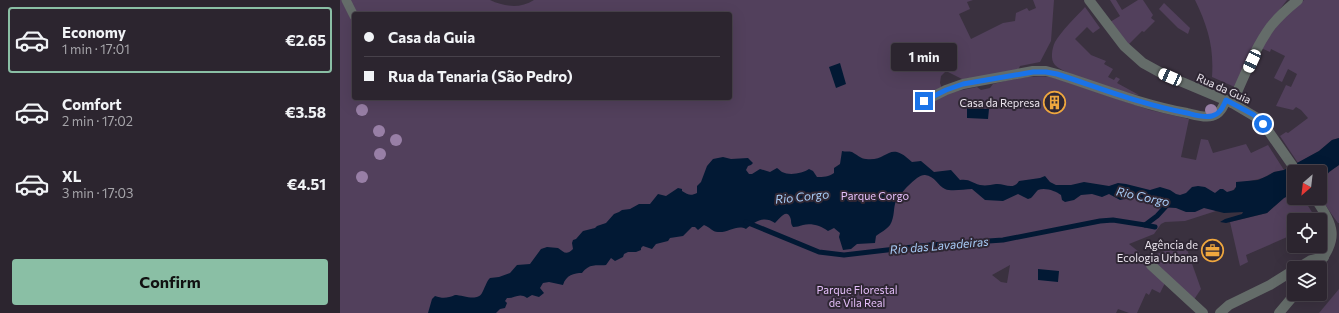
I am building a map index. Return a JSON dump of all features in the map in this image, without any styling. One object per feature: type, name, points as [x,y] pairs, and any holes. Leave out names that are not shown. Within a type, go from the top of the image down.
[{"type":"street","name":"Rua da Guia","points":[[1088,0],[1124,46],[1143,63],[1162,74],[1229,102],[1259,118],[1292,165]]},
{"type":"street","points":[[924,101],[946,90],[963,84],[1040,71],[1057,74],[1160,108],[1209,116],[1216,114],[1229,102],[1267,32],[1285,11],[1298,0]]},
{"type":"street","points":[[1320,205],[1332,225],[1331,244],[1321,261]]},
{"type":"street","points":[[1309,261],[1324,257]]},
{"type":"street","points":[[1151,265],[1203,313]]},
{"type":"street","points":[[1220,313],[1229,305],[1270,285],[1287,274]]},
{"type":"street","points":[[1279,313],[1289,301]]},
{"type":"lane","points":[[346,0],[352,12]]},
{"type":"green space","points":[[340,0],[490,0],[501,4],[518,6],[534,0],[973,0],[967,2],[970,9],[959,14],[971,39],[1003,23],[1015,21],[1016,13],[1027,8],[1029,11],[1036,8],[1033,0],[1054,0],[1051,41],[1040,62],[1020,66],[1018,70],[964,80],[946,71],[941,76],[940,83],[944,94],[977,87],[981,90],[990,88],[993,84],[1008,80],[1040,77],[1055,78],[1150,110],[1189,119],[1181,157],[1196,160],[1201,139],[1208,140],[1213,153],[1246,144],[1251,153],[1268,145],[1284,170],[1274,172],[1263,178],[1250,181],[1236,187],[1214,210],[1216,211],[1185,221],[1165,222],[1161,224],[1154,234],[1129,244],[1139,252],[1150,268],[1166,281],[1160,293],[1152,289],[1149,295],[1146,293],[1137,313],[1129,313],[1118,309],[1116,313],[340,313]],"holes":[[[1010,265],[1007,283],[1001,282],[992,275]]]},
{"type":"green space","points":[[1110,0],[1116,0],[1122,10],[1138,0],[1143,0],[1153,15],[1151,18],[1155,21],[1128,45],[1110,22],[1120,16]]},
{"type":"green space","points":[[1195,0],[1287,0],[1273,18],[1237,88],[1212,77],[1212,56],[1209,37],[1207,28]]},
{"type":"green space","points":[[1304,0],[1339,0],[1339,138],[1332,140],[1319,151],[1298,163],[1280,136],[1286,132],[1288,133],[1308,118],[1296,107],[1293,110],[1276,106],[1286,85],[1291,87],[1297,74],[1288,69],[1282,82],[1274,78],[1285,56],[1271,49],[1270,52],[1261,48],[1281,20]]},
{"type":"green space","points":[[1164,3],[1190,28],[1188,34],[1178,28],[1159,9]]},
{"type":"green space","points":[[1085,7],[1100,28],[1093,33],[1087,27],[1075,39],[1091,55],[1106,61],[1104,64],[1113,69],[1108,77],[1114,80],[1116,77],[1120,79],[1117,83],[1139,95],[1121,91],[1070,74],[1053,63],[1052,54],[1055,42],[1065,28]]},
{"type":"green space","points":[[1339,165],[1339,223],[1325,205],[1327,205],[1327,174]]},
{"type":"green space","points":[[1287,196],[1287,205],[1307,205],[1313,213],[1287,213],[1287,237],[1246,255],[1248,262],[1240,266],[1230,222],[1267,213]]},
{"type":"green space","points":[[1185,244],[1201,289],[1193,301],[1154,263],[1151,256]]},
{"type":"green space","points":[[1339,289],[1339,313],[1319,313]]},
{"type":"water","points":[[840,63],[846,84],[836,88],[829,67]]},
{"type":"water","points":[[967,108],[989,109],[988,119],[967,118]]},
{"type":"water","points":[[1339,138],[1339,165],[1327,175],[1327,165],[1293,165],[1319,151],[1332,140]]},
{"type":"water","name":"Rio Corgo","points":[[842,151],[852,152],[864,159],[880,158],[889,153],[898,152],[912,162],[921,161],[934,172],[951,170],[960,180],[969,181],[980,185],[999,184],[1014,186],[1019,181],[1045,176],[1050,182],[1056,185],[1071,185],[1084,182],[1109,186],[1118,183],[1150,190],[1160,187],[1180,195],[1186,193],[1192,187],[1198,186],[1205,187],[1215,193],[1220,189],[1227,192],[1234,190],[1236,187],[1236,182],[1258,180],[1274,172],[1287,168],[1287,196],[1267,213],[1226,223],[1220,222],[1242,214],[1243,212],[1224,213],[1204,208],[1195,212],[1186,212],[1176,208],[1159,207],[1138,196],[1120,200],[1109,194],[1102,197],[1092,194],[1081,195],[1074,200],[1065,202],[1062,200],[1061,195],[1044,189],[1038,190],[1031,198],[1028,199],[1018,194],[1003,201],[985,200],[972,189],[945,189],[934,179],[925,175],[913,181],[898,198],[895,204],[892,222],[887,228],[876,236],[875,243],[857,244],[851,249],[843,250],[839,237],[840,233],[834,228],[828,231],[819,226],[806,224],[793,227],[790,217],[786,214],[784,214],[775,223],[767,220],[759,220],[746,229],[736,228],[718,232],[704,225],[698,230],[695,227],[692,227],[683,236],[670,238],[668,241],[656,244],[652,249],[643,246],[641,250],[636,252],[628,252],[624,254],[623,257],[615,261],[611,258],[606,265],[590,266],[582,273],[576,273],[568,277],[563,285],[549,282],[543,283],[540,288],[544,293],[539,297],[532,295],[527,298],[524,296],[519,296],[507,298],[505,301],[507,303],[505,308],[500,309],[496,313],[428,313],[432,299],[435,296],[443,298],[455,295],[473,298],[480,296],[490,278],[499,277],[510,273],[517,265],[530,264],[541,249],[547,247],[558,248],[565,253],[569,252],[573,249],[573,240],[576,239],[583,231],[606,223],[614,214],[622,210],[630,209],[639,204],[650,204],[658,194],[666,196],[678,188],[691,195],[697,193],[697,186],[701,182],[707,166],[713,159],[723,157],[731,159],[748,158],[753,163],[748,166],[746,170],[749,174],[752,174],[760,169],[770,172],[777,168],[782,172],[792,174],[800,173],[809,169],[813,171],[817,177],[821,177],[834,173],[834,168],[840,164]]},
{"type":"water","points":[[1038,269],[1059,271],[1058,282],[1038,280]]},
{"type":"waterway","name":"Rio das Lavadeiras","points":[[746,222],[819,252],[844,255],[930,245],[1003,240],[1100,221],[1113,220],[1145,225],[1157,216],[1168,204]]},
{"type":"waterway","name":"Rio das Lavadeiras","points":[[1145,225],[1155,227]]},
{"type":"place","name":"Casa da Represa","points":[[1055,102]]},
{"type":"place","name":"Agência de Ecologia Urbana","points":[[1213,250]]},
{"type":"route","points":[[924,101],[954,86],[1010,75],[1040,71],[1057,74],[1160,108],[1198,115],[1213,116],[1220,111],[1226,100],[1259,118],[1263,124]]},
{"type":"park label","name":"Parque Corgo","points":[[875,195]]},
{"type":"park label","name":"Parque Florestal de Vila Real","points":[[857,295]]}]
